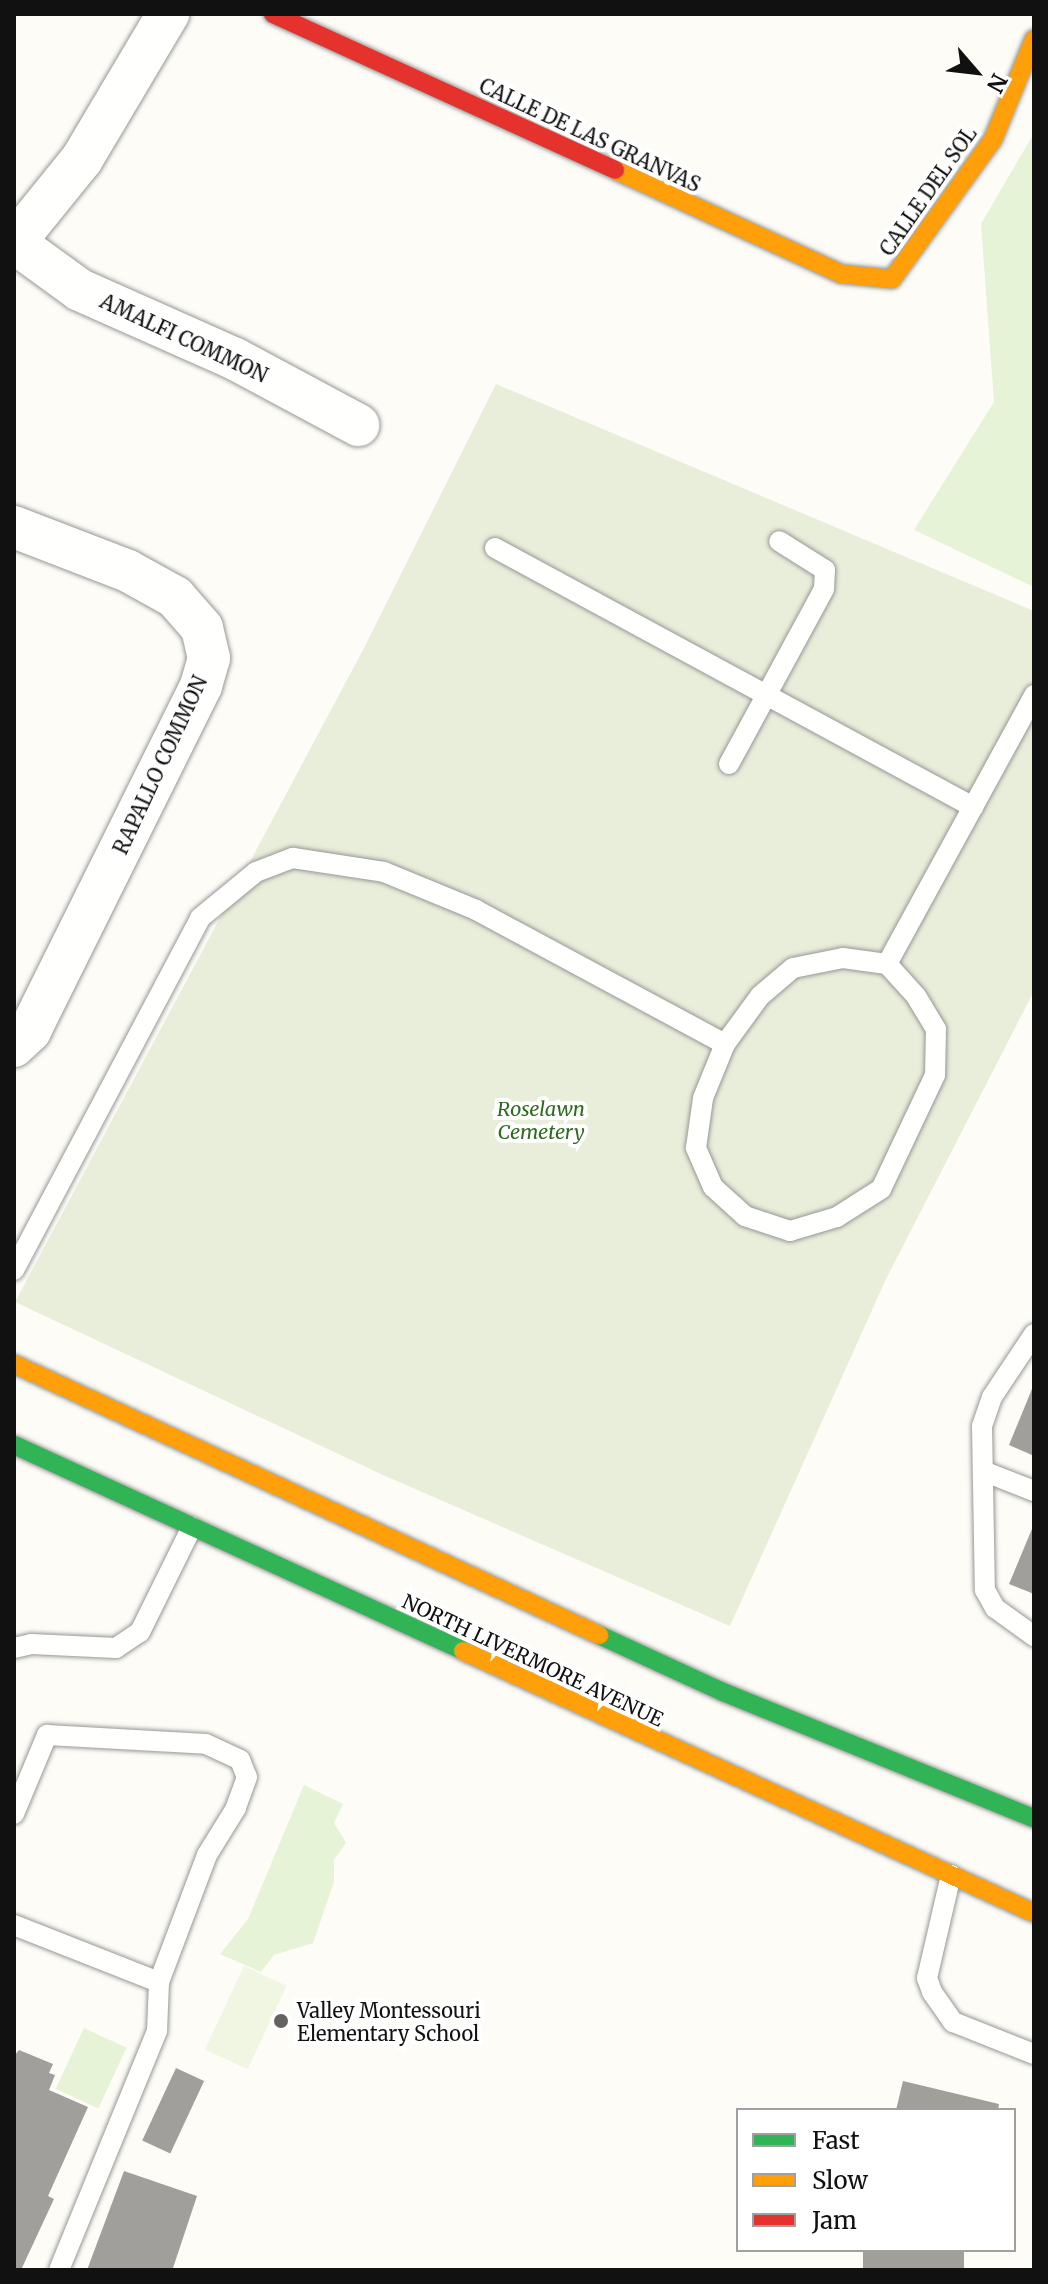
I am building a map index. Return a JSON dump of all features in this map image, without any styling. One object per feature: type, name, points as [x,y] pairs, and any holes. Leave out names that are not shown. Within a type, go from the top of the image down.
[{"type":"main road","name":"CALLE DE LAS GRANVAS","points":[[273,14],[841,274],[892,279]]},
{"type":"main road","name":"CALLE DEL SOL","points":[[892,279],[993,139],[1034,39]]},
{"type":"main road","points":[[14,1364],[723,1692],[1034,1818]]},
{"type":"main road","name":"NORTH LIVERMORE AVENUE","points":[[14,1445],[1034,1913]]},
{"type":"street","points":[[14,243],[82,159],[168,14]]},
{"type":"street","name":"AMALFI COMMON","points":[[14,243],[80,290],[235,359],[358,425]]},
{"type":"street","name":"RAPALLO COMMON","points":[[14,527],[128,571],[175,597],[202,628],[209,658],[201,686],[37,1017],[14,1046]]},
{"type":"lane","points":[[729,764],[824,589],[825,570],[779,541]]},
{"type":"lane","points":[[495,548],[973,807]]},
{"type":"lane","points":[[887,964],[1034,695]]},
{"type":"lane","points":[[14,1270],[200,918],[256,872],[293,858],[384,872],[476,910],[725,1044]]},
{"type":"lane","points":[[843,958],[887,964],[916,996],[936,1029],[935,1075],[881,1189],[837,1217],[790,1231],[745,1216],[713,1187],[696,1148],[703,1098],[725,1044],[760,996],[793,968],[843,958]]},
{"type":"lane","points":[[1034,1334],[992,1397],[982,1426],[985,1590],[995,1608],[1034,1636]]},
{"type":"lane","points":[[983,1471],[1034,1491]]},
{"type":"lane","points":[[14,1648],[31,1644],[116,1648],[140,1632],[192,1527]]},
{"type":"lane","points":[[14,1814],[47,1735],[206,1744],[240,1760],[247,1777],[240,1797],[207,1855],[159,1982],[157,2031],[59,2270]]},
{"type":"lane","points":[[951,1875],[927,1978],[932,1992],[953,2022],[1034,2054]]},
{"type":"lane","points":[[14,1925],[67,1949],[159,1982]]},
{"type":"green space","points":[[1034,133],[1034,587],[914,530],[994,402],[981,224]]},
{"type":"green space","name":"Roselawn Cemetery","points":[[496,384],[1034,611],[1034,991],[886,1279],[730,1626],[383,1475],[15,1302],[364,648]]},
{"type":"green space","points":[[304,1785],[343,1804],[334,1823],[346,1843],[334,1860],[334,1882],[313,1943],[274,1955],[261,1972],[220,1954],[248,1919]]},
{"type":"green space","points":[[244,1966],[287,1986],[248,2069],[205,2049]]},
{"type":"green space","points":[[84,2028],[127,2048],[98,2109],[56,2089]]},
{"type":"building","points":[[1034,1384],[1034,1456],[1009,1445]]},
{"type":"building","points":[[1034,1524],[1034,1594],[1009,1584]]},
{"type":"building","points":[[19,2050],[53,2064],[49,2073],[55,2075],[49,2090],[88,2107],[48,2196],[54,2199],[21,2270],[14,2270],[14,2056]]},
{"type":"building","points":[[176,2068],[204,2081],[170,2154],[142,2141]]},
{"type":"building","points":[[903,2081],[999,2104],[998,2108],[896,2108]]},
{"type":"building","points":[[124,2171],[197,2196],[173,2268],[178,2270],[87,2270]]},
{"type":"building","points":[[863,2252],[964,2252],[964,2270],[863,2270]]},
{"type":"traffic: fast","points":[[14,1445],[463,1651]]},
{"type":"traffic: fast","points":[[599,1635],[723,1692],[1034,1818]]},
{"type":"traffic: slow","points":[[615,170],[841,274],[892,279],[993,139],[1034,39]]},
{"type":"traffic: slow","points":[[14,1364],[599,1635]]},
{"type":"traffic: slow","points":[[463,1651],[1034,1913]]},
{"type":"traffic: jam","points":[[273,14],[615,170]]},
{"type":"place","name":"Valley Montessouri Elementary School","points":[[281,2021]]}]
